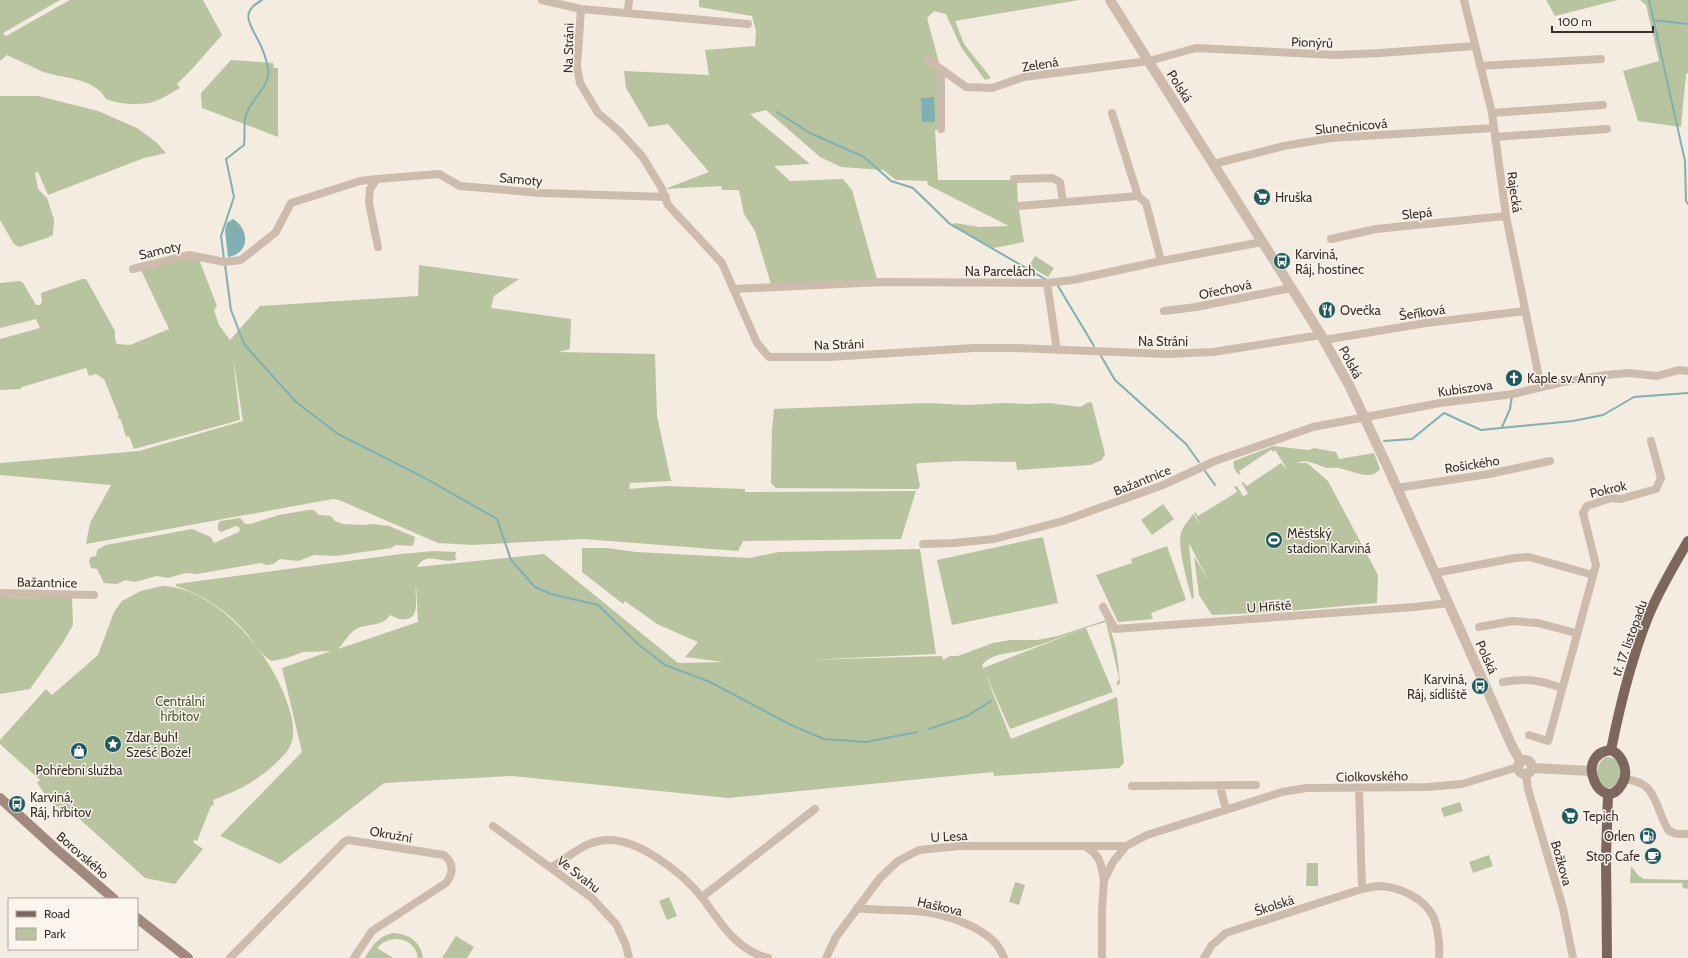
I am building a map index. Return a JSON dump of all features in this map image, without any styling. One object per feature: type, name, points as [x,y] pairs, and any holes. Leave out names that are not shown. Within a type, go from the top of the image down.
[{"type":"main road","name":"tř. 17. listopadu","points":[[1612,750],[1624,689],[1644,628],[1671,570],[1688,541]]},
{"type":"main road","points":[[1612,750],[1617,754],[1623,763],[1625,779],[1619,789],[1608,794],[1600,791],[1596,786],[1592,771],[1594,762],[1598,755],[1612,750]]},
{"type":"main road","points":[[1607,958],[1606,856],[1608,794]]},
{"type":"main road","name":"Borovského","points":[[0,798],[113,898]]},
{"type":"main road","points":[[138,919],[188,958]]},
{"type":"street","name":"Na Stráni","points":[[542,0],[581,9],[748,24]]},
{"type":"street","points":[[628,13],[629,0]]},
{"type":"street","name":"Polská","points":[[1110,0],[1322,337],[1364,417],[1397,488],[1520,764]]},
{"type":"street","name":"Rajecká","points":[[1464,0],[1492,113],[1506,216],[1541,387]]},
{"type":"street","name":"Na Stráni","points":[[581,9],[577,66],[580,83],[598,113],[619,131],[642,156],[662,187],[668,205],[722,263],[757,343],[769,357],[828,357],[974,348],[1167,354],[1213,352],[1322,337]]},
{"type":"street","name":"Pionýrů","points":[[1149,61],[1196,48],[1336,55],[1475,46]]},
{"type":"street","name":"Zelená","points":[[927,59],[966,87],[992,88],[1024,77],[1149,61]]},
{"type":"street","points":[[1480,66],[1503,63],[1601,59]]},
{"type":"street","points":[[941,70],[941,129]]},
{"type":"street","points":[[1492,113],[1604,105]]},
{"type":"street","points":[[1112,113],[1138,196],[1146,203],[1161,261]]},
{"type":"street","name":"Slunečnicová","points":[[1213,164],[1284,146],[1331,138],[1494,128]]},
{"type":"street","points":[[1495,137],[1607,129]]},
{"type":"street","name":"Samoty","points":[[134,269],[189,255],[225,262],[241,260],[276,232],[291,203],[360,180],[439,174],[460,186],[540,193],[666,197]]},
{"type":"street","points":[[1014,179],[1052,178],[1060,182],[1063,202]]},
{"type":"street","points":[[377,179],[370,189],[369,204],[378,247]]},
{"type":"street","points":[[1019,206],[1138,196]]},
{"type":"street","name":"Slepá","points":[[1331,239],[1376,229],[1506,216]]},
{"type":"street","name":"Na Parcelách","points":[[733,289],[883,282],[1047,283],[1073,280],[1161,261],[1262,242]]},
{"type":"street","points":[[1047,283],[1057,350]]},
{"type":"street","name":"Ořechová","points":[[1164,311],[1196,307],[1291,288]]},
{"type":"street","name":"Šeříková","points":[[1322,337],[1525,311]]},
{"type":"street","name":"Kubiszova","points":[[1364,417],[1440,403],[1513,394],[1563,382],[1606,375],[1629,373],[1657,376],[1679,370],[1688,371]]},
{"type":"street","name":"Bažantnice","points":[[923,544],[994,539],[1063,521],[1163,485],[1224,457],[1313,427],[1364,417]]},
{"type":"street","name":"Pokrok","points":[[1529,735],[1548,741],[1576,633],[1596,565],[1584,512],[1587,506],[1611,498],[1621,499],[1656,489],[1661,478],[1651,441]]},
{"type":"street","name":"Rošického","points":[[1397,488],[1489,474],[1550,461]]},
{"type":"street","points":[[1435,573],[1515,558],[1528,557],[1593,575]]},
{"type":"street","name":"Bažantnice","points":[[0,593],[94,595]]},
{"type":"street","name":"U Hřiště","points":[[1103,607],[1115,629],[1406,608],[1449,603]]},
{"type":"street","points":[[1479,627],[1512,621],[1538,623],[1576,633]]},
{"type":"street","points":[[1503,682],[1522,679],[1538,680],[1562,688]]},
{"type":"street","points":[[1520,764],[1528,761],[1531,764],[1529,771],[1592,771]]},
{"type":"street","name":"Ciolkovského","points":[[1102,958],[1104,880],[1113,862],[1126,846],[1147,835],[1282,792],[1306,788],[1428,787],[1462,784],[1520,764]]},
{"type":"street","name":"Božkova","points":[[1529,771],[1528,789],[1563,908],[1573,958]]},
{"type":"street","points":[[1625,779],[1646,787],[1651,793],[1669,831],[1677,834],[1688,834]]},
{"type":"street","points":[[1132,786],[1256,786]]},
{"type":"street","points":[[1220,786],[1226,810]]},
{"type":"street","points":[[1359,788],[1362,889]]},
{"type":"street","points":[[702,897],[815,809]]},
{"type":"street","name":"Ve Svahu","points":[[493,826],[552,867],[592,898],[616,924],[626,945],[629,958]]},
{"type":"street","name":"Okružní","points":[[230,958],[344,842],[354,840],[444,855],[451,862],[452,867],[452,873],[446,884],[372,931],[354,958]]},
{"type":"street","points":[[552,867],[583,847],[600,840],[615,840],[638,846],[657,857],[680,875],[702,897],[729,934],[742,946],[757,956],[768,958]]},
{"type":"street","name":"U Lesa","points":[[826,958],[836,937],[880,878],[898,861],[919,850],[959,846],[1126,846]]},
{"type":"street","points":[[1084,846],[1094,852],[1101,862],[1104,880]]},
{"type":"street","name":"Školská","points":[[1204,958],[1212,945],[1226,933],[1362,889],[1376,886],[1389,887],[1410,894],[1423,904],[1435,921],[1440,958]]},
{"type":"street","name":"Haškova","points":[[857,908],[877,911],[916,911],[952,919],[976,928],[993,941],[1004,958]]},
{"type":"green space","points":[[0,0],[60,0],[3,33],[6,36],[70,0],[203,0],[222,35],[177,84],[180,88],[153,102],[138,104],[121,103],[106,99],[94,86],[77,80],[49,74],[7,55],[0,61]]},
{"type":"green space","points":[[699,0],[1079,0],[955,21],[964,44],[991,78],[985,80],[961,47],[946,14],[934,11],[927,18],[940,66],[938,130],[935,130],[938,180],[1017,180],[1018,204],[1024,242],[994,248],[951,226],[954,223],[980,227],[1009,226],[928,185],[927,181],[896,180],[883,170],[841,167],[820,157],[766,110],[750,114],[810,164],[774,166],[790,181],[843,179],[852,190],[877,279],[771,284],[755,231],[744,214],[739,190],[722,190],[721,186],[665,189],[709,172],[668,124],[649,127],[626,88],[624,71],[709,75],[705,50],[755,46],[756,31],[752,16],[699,7]]},
{"type":"green space","points":[[1546,0],[1618,0],[1555,16]]},
{"type":"green space","points":[[1640,0],[1688,0],[1688,73],[1686,74],[1681,127],[1638,121],[1623,71],[1659,61],[1646,5]]},
{"type":"green space","points":[[231,60],[273,63],[274,68],[278,68],[278,137],[202,108],[201,93]]},
{"type":"green space","points":[[0,96],[38,96],[98,111],[137,128],[156,142],[166,153],[144,158],[48,195],[38,172],[35,173],[38,189],[47,198],[54,219],[53,235],[19,247],[14,244],[0,220]]},
{"type":"green space","points":[[191,256],[200,262],[217,306],[214,310],[219,325],[230,340],[260,306],[418,296],[419,265],[519,279],[494,296],[491,308],[571,319],[570,349],[558,352],[655,354],[657,416],[671,481],[630,483],[629,489],[666,486],[745,489],[745,492],[916,491],[901,539],[743,541],[738,551],[584,539],[472,545],[438,543],[339,500],[333,499],[86,544],[90,523],[111,485],[0,475],[0,463],[139,451],[243,421],[233,358],[240,420],[134,449],[129,436],[126,437],[121,420],[117,417],[119,416],[104,379],[96,374],[89,376],[86,368],[22,387],[21,389],[0,390],[0,339],[40,328],[36,319],[0,328],[0,283],[20,281],[23,283],[36,305],[40,305],[42,302],[41,293],[86,279],[115,331],[115,339],[117,344],[130,345],[169,329],[140,268]]},
{"type":"green space","points":[[1035,256],[1054,268],[1048,277],[1029,266]]},
{"type":"green space","points":[[1089,402],[1092,403],[1105,454],[1102,460],[1090,465],[1017,470],[1016,462],[962,461],[919,463],[916,465],[920,486],[918,489],[776,488],[771,483],[774,409],[927,403],[967,405],[1049,403],[1080,407]]},
{"type":"green space","name":"Městský stadion Karviná","points":[[1273,446],[1309,450],[1314,448],[1336,452],[1339,459],[1374,453],[1380,469],[1371,475],[1339,468],[1326,468],[1308,462],[1297,463],[1307,463],[1328,481],[1378,575],[1377,603],[1277,612],[1212,615],[1199,595],[1194,556],[1209,582],[1189,543],[1194,598],[1192,599],[1180,547],[1180,539],[1183,528],[1193,514],[1200,524],[1194,513],[1195,512],[1198,516],[1237,492],[1234,487],[1237,486],[1243,496],[1248,494],[1242,483],[1243,482],[1247,486],[1281,463],[1287,469],[1275,450],[1273,452],[1271,450],[1239,471],[1241,475],[1236,471],[1234,461]]},
{"type":"green space","points":[[1163,504],[1174,519],[1152,535],[1141,520]]},
{"type":"green space","points":[[314,510],[319,515],[331,516],[335,521],[343,524],[372,524],[389,526],[415,537],[413,546],[396,545],[391,548],[336,556],[314,555],[298,561],[280,559],[273,564],[267,565],[260,563],[197,574],[185,573],[168,578],[157,576],[135,582],[125,580],[117,584],[104,583],[97,569],[91,568],[89,560],[91,557],[96,556],[97,550],[106,545],[192,529],[211,537],[214,543],[239,532],[240,528],[236,526],[221,532],[218,530],[218,524],[220,521],[240,518],[245,524],[250,524],[279,515]]},
{"type":"green space","points":[[1043,537],[1058,603],[952,625],[937,560]]},
{"type":"green space","points":[[1167,546],[1186,600],[1151,613],[1153,619],[1118,622],[1096,575],[1132,563],[1131,559]]},
{"type":"green space","points":[[582,548],[607,548],[636,552],[750,558],[779,552],[920,549],[936,654],[807,660],[942,656],[943,660],[950,656],[958,656],[993,643],[1010,640],[1037,640],[1058,636],[1106,620],[1115,643],[1120,684],[1116,685],[1119,678],[1106,622],[1021,651],[991,658],[982,665],[1011,739],[1117,697],[1124,763],[1119,768],[994,776],[993,772],[728,798],[512,776],[384,783],[280,864],[220,836],[302,752],[282,668],[331,651],[303,652],[287,658],[272,661],[261,653],[232,618],[206,599],[176,586],[176,584],[401,554],[434,551],[456,552],[455,557],[457,559],[447,561],[431,558],[426,559],[417,567],[544,554],[678,663],[723,662],[685,657],[698,642],[657,624],[625,601],[623,604],[582,572]],"holes":[[[416,585],[418,622],[338,649],[350,634],[358,628],[380,623],[387,619],[390,615],[399,619],[407,619],[412,617],[416,608]]]},
{"type":"green space","name":"Centrální hřbitov","points":[[162,586],[183,589],[203,598],[222,611],[240,628],[256,646],[270,666],[281,686],[292,719],[293,728],[293,737],[290,747],[276,763],[247,785],[213,800],[214,805],[211,806],[197,841],[194,840],[193,842],[203,849],[175,884],[145,878],[74,814],[71,818],[50,801],[37,783],[40,780],[0,744],[0,740],[46,689],[52,695],[98,655],[114,612],[122,601],[141,591]]},
{"type":"green space","points":[[0,597],[72,598],[73,625],[62,644],[30,689],[0,694]]},
{"type":"green space","points":[[1086,628],[1113,692],[1010,729],[983,668]]},
{"type":"green space","points":[[1607,757],[1613,758],[1620,767],[1620,778],[1618,783],[1610,788],[1601,785],[1597,775],[1599,764]]},
{"type":"green space","points":[[1460,802],[1463,811],[1444,817],[1441,808]]},
{"type":"green space","points":[[1489,855],[1493,866],[1473,873],[1469,862]]},
{"type":"green space","points":[[1307,863],[1318,863],[1318,886],[1306,886]]},
{"type":"green space","points":[[1631,866],[1638,875],[1644,879],[1688,880],[1688,889],[1683,888],[1682,883],[1630,883]]},
{"type":"green space","points":[[1015,882],[1025,885],[1019,905],[1009,902]]},
{"type":"green space","points":[[669,897],[677,916],[667,920],[659,901]]},
{"type":"green space","points":[[393,933],[409,937],[417,943],[422,952],[423,958],[418,958],[412,945],[395,939],[382,943],[377,948],[393,958],[365,958],[379,939]]},
{"type":"green space","points":[[456,936],[474,947],[467,958],[442,958]]},
{"type":"water","points":[[934,97],[935,122],[922,122],[921,98]]},
{"type":"water","points":[[233,219],[239,223],[245,235],[245,241],[244,246],[240,251],[235,255],[228,257],[225,231],[227,223]]},
{"type":"waterway","points":[[224,259],[221,236],[234,197],[226,159],[244,145],[245,118],[247,111],[263,88],[268,76],[268,69],[264,54],[248,18],[251,9],[255,4],[262,0]]},
{"type":"waterway","points":[[1649,0],[1685,161],[1686,201],[1688,204]]},
{"type":"waterway","points":[[1653,20],[1688,24]]},
{"type":"waterway","points":[[777,112],[810,133],[864,157],[891,181],[913,188],[950,224],[1045,279]]},
{"type":"waterway","points":[[225,265],[231,310],[244,344],[296,402],[338,434],[423,477],[497,519],[511,560],[535,587],[551,594],[598,605],[638,644],[665,665],[710,682],[791,725],[824,739],[866,742],[917,732]]},
{"type":"waterway","points":[[1058,286],[1094,346]]},
{"type":"waterway","points":[[1101,356],[1115,380],[1186,444],[1199,462]]},
{"type":"waterway","points":[[1384,441],[1412,439],[1444,413],[1481,430],[1573,421],[1603,415],[1634,397],[1688,393]]},
{"type":"waterway","points":[[1502,427],[1510,409],[1512,396]]},
{"type":"waterway","points":[[1205,471],[1215,485]]},
{"type":"waterway","points":[[929,729],[967,716],[991,701]]},
{"type":"place","name":"Hruška","points":[[1262,197]]},
{"type":"place","name":"Karviná, Ráj, hostinec","points":[[1282,261]]},
{"type":"place","name":"Ovečka","points":[[1327,310]]},
{"type":"place","name":"Kaple sv. Anny","points":[[1514,378]]},
{"type":"place","name":"Městský stadion Karviná","points":[[1274,540]]},
{"type":"place","name":"Karviná, Ráj, sídliště","points":[[1480,686]]},
{"type":"place","name":"Zdar Buh! Sześć Boże!","points":[[113,744]]},
{"type":"place","name":"Pohřební služba","points":[[79,751]]},
{"type":"place","name":"Karviná, Ráj, hřbitov","points":[[17,804]]},
{"type":"place","name":"Tepich","points":[[1570,816]]},
{"type":"place","name":"Orlen","points":[[1648,836]]},
{"type":"place","name":"Stop Cafe","points":[[1653,856]]}]
